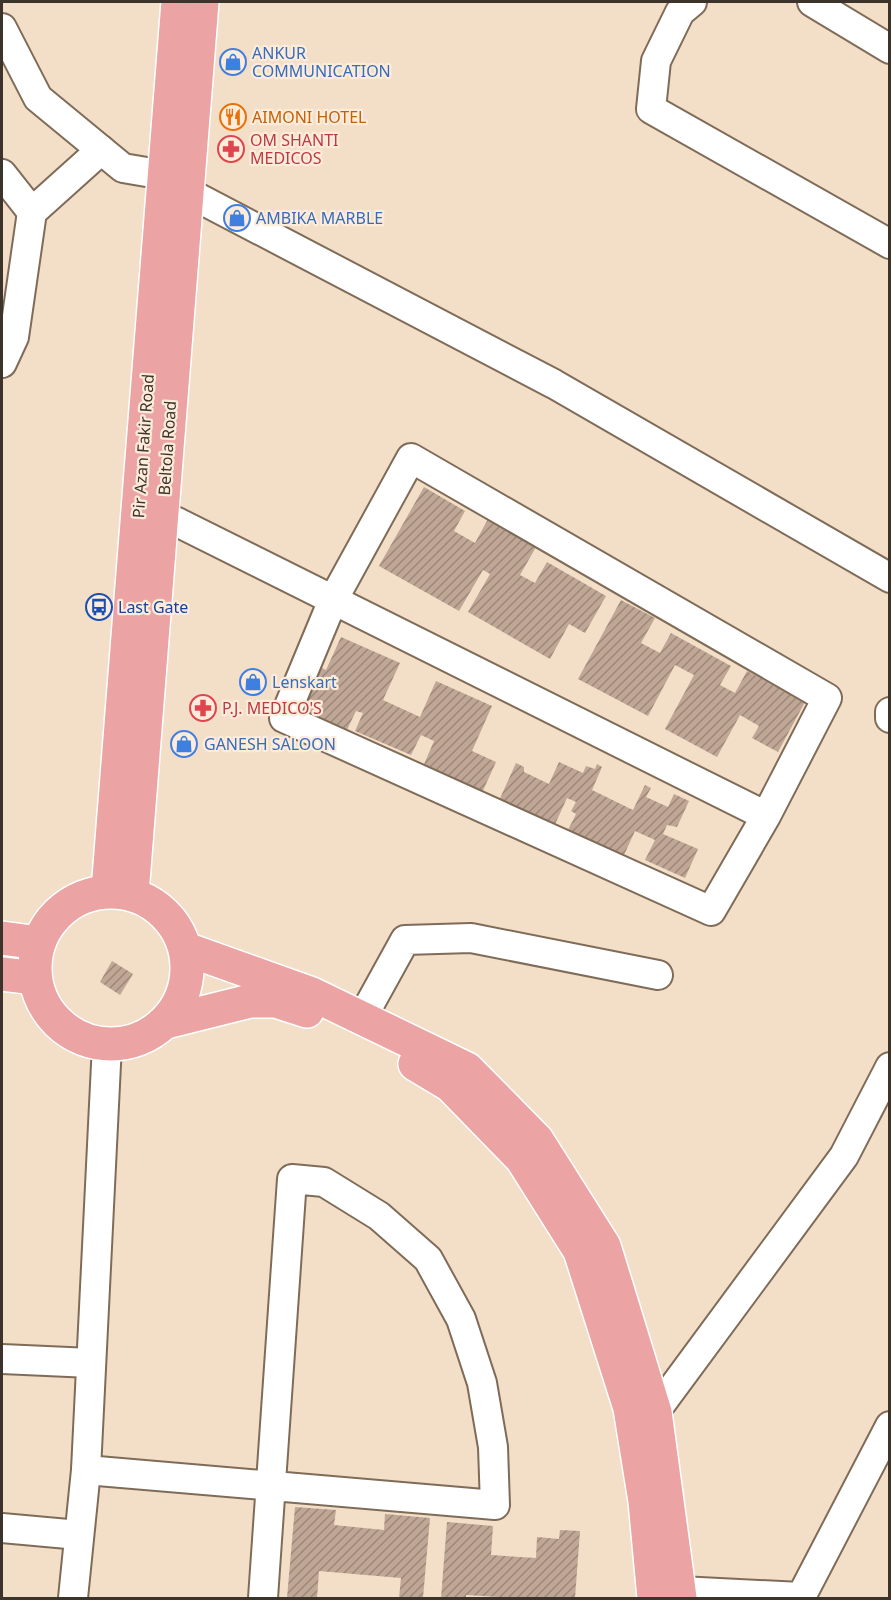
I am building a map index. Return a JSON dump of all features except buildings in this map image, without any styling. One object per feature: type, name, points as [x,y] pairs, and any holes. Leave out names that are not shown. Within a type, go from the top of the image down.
[{"type":"main road","name":"Pir Azan Fakir Road","points":[[120,892],[176,183],[178,2]]},
{"type":"main road","name":"Beltola Road","points":[[120,892],[162,515],[176,183],[202,2]]},
{"type":"main road","points":[[120,892],[156,906],[175,925],[186,949],[188,969],[186,988],[178,1006],[166,1022],[149,1035],[129,1043],[107,1044],[81,1038],[59,1024],[43,1003],[35,978],[39,943],[49,922],[65,906],[86,895],[120,892]]},
{"type":"main road","points":[[2,938],[39,943]]},
{"type":"main road","points":[[186,949],[312,994],[467,1070],[537,1140],[604,1246],[644,1416],[671,1596]]},
{"type":"main road","points":[[2,974],[35,978]]},
{"type":"main road","points":[[166,1022],[250,1001],[276,1001],[353,1027],[450,1085],[522,1159],[580,1251],[644,1416]]},
{"type":"street","points":[[812,2],[890,49]]},
{"type":"street","points":[[677,5],[656,61],[651,109],[890,244]]},
{"type":"street","points":[[2,28],[38,98],[123,168],[176,183],[554,384],[890,578]]},
{"type":"street","points":[[2,363],[14,337],[32,212],[101,150]]},
{"type":"street","points":[[2,174],[32,212]]},
{"type":"street","points":[[411,458],[827,698],[766,816],[711,911],[284,718],[333,600],[411,458]]},
{"type":"street","points":[[162,515],[766,816]]},
{"type":"street","points":[[890,711],[890,718]]},
{"type":"street","points":[[362,1018],[405,940],[471,938],[658,975]]},
{"type":"street","points":[[73,1599],[86,1470],[107,1044]]},
{"type":"street","points":[[644,1416],[844,1156],[890,1067]]},
{"type":"street","points":[[86,1470],[271,1485],[495,1505],[493,1447],[482,1383],[461,1319],[428,1259],[379,1216],[324,1182],[292,1179],[271,1485],[263,1599]]},
{"type":"street","points":[[2,1359],[91,1363]]},
{"type":"street","points":[[671,1596],[801,1597],[890,1426]]},
{"type":"street","points":[[2,1528],[79,1535]]},
{"type":"place","name":"ANKUR COMMUNICATION","points":[[233,62]]},
{"type":"place","name":"AIMONI HOTEL","points":[[233,117]]},
{"type":"place","name":"OM SHANTI MEDICOS","points":[[231,149]]},
{"type":"place","name":"AMBIKA MARBLE","points":[[237,218]]},
{"type":"place","name":"Last Gate","points":[[99,607]]},
{"type":"place","name":"Lenskart","points":[[253,682]]},
{"type":"place","name":"P.J. MEDICO'S","points":[[203,708]]},
{"type":"place","name":"GANESH SALOON","points":[[184,744]]}]
